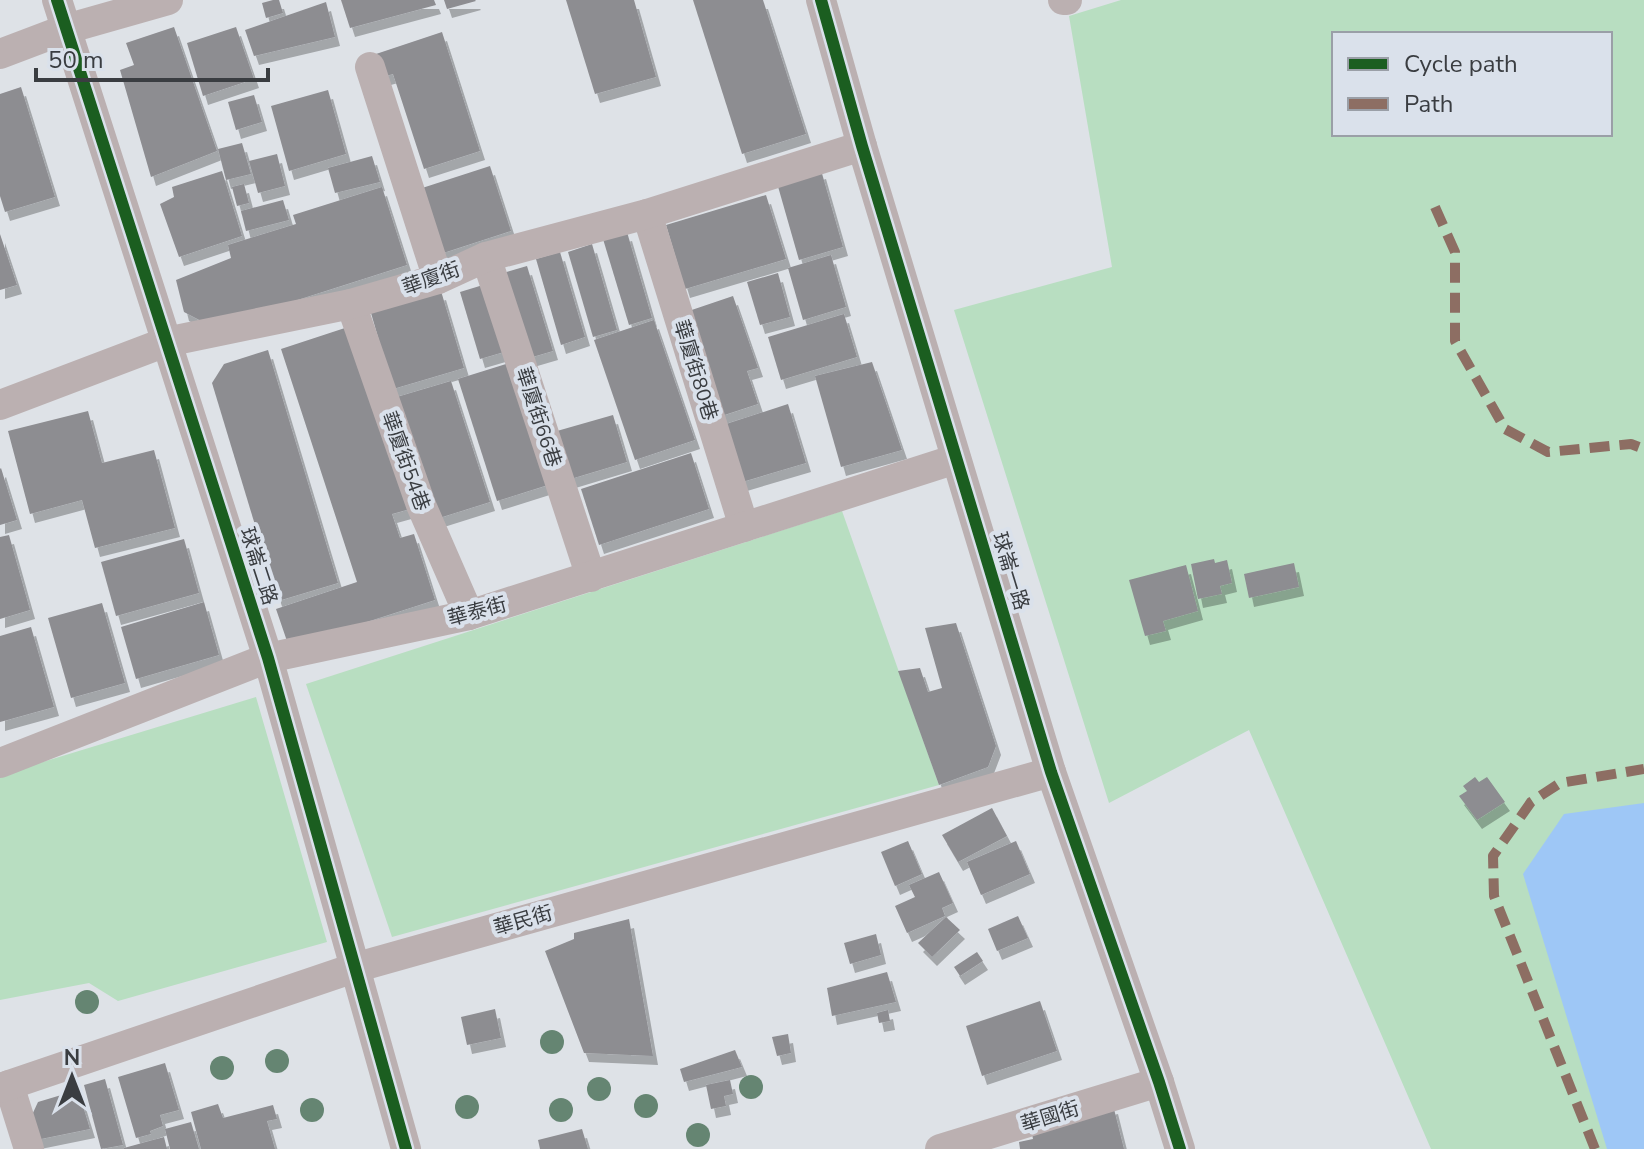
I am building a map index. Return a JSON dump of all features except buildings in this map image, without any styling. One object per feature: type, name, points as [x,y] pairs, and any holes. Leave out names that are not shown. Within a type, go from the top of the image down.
[{"type":"street","name":"球崙二路","points":[[57,0],[268,658],[406,1149]]},
{"type":"street","points":[[0,54],[66,29],[168,0]]},
{"type":"street","name":"球崙一路","points":[[821,0],[1051,772],[1180,1149]]},
{"type":"street","points":[[370,67],[438,279]]},
{"type":"street","name":"華廈街","points":[[0,405],[166,342],[351,304],[438,279],[486,257],[647,214],[862,146]]},
{"type":"street","name":"華廈街80巷","points":[[647,214],[744,527]]},
{"type":"street","name":"華廈街66巷","points":[[486,257],[591,577]]},
{"type":"street","name":"華廈街54巷","points":[[351,304],[421,505],[469,615]]},
{"type":"street","name":"華泰街","points":[[0,763],[268,658],[469,615],[956,459]]},
{"type":"street","name":"華民街","points":[[5,1086],[354,968],[1051,772]]},
{"type":"street","name":"華國街","points":[[940,1149],[1159,1082]]},
{"type":"street","points":[[5,1086],[29,1149]]},
{"type":"green space","points":[[1121,0],[1644,0],[1644,1149],[1431,1149],[1249,730],[1109,803],[954,310],[1112,267],[1069,16]]},
{"type":"green space","points":[[842,511],[939,785],[392,937],[306,684]]},
{"type":"green space","points":[[256,697],[327,942],[118,1001],[89,983],[0,1000],[0,775]]},
{"type":"water","points":[[1644,803],[1644,1149],[1607,1149],[1523,874],[1564,814]]},
{"type":"marked path","points":[[1435,207],[1455,252],[1455,341],[1505,429],[1548,452],[1631,444],[1644,449]]},
{"type":"marked path","points":[[1595,1149],[1494,896],[1493,856],[1531,802],[1560,783],[1644,769]]},
{"type":"cycle path","points":[[57,0],[268,658],[406,1149]]},
{"type":"cycle path","points":[[821,0],[1051,772],[1180,1149]]}]
